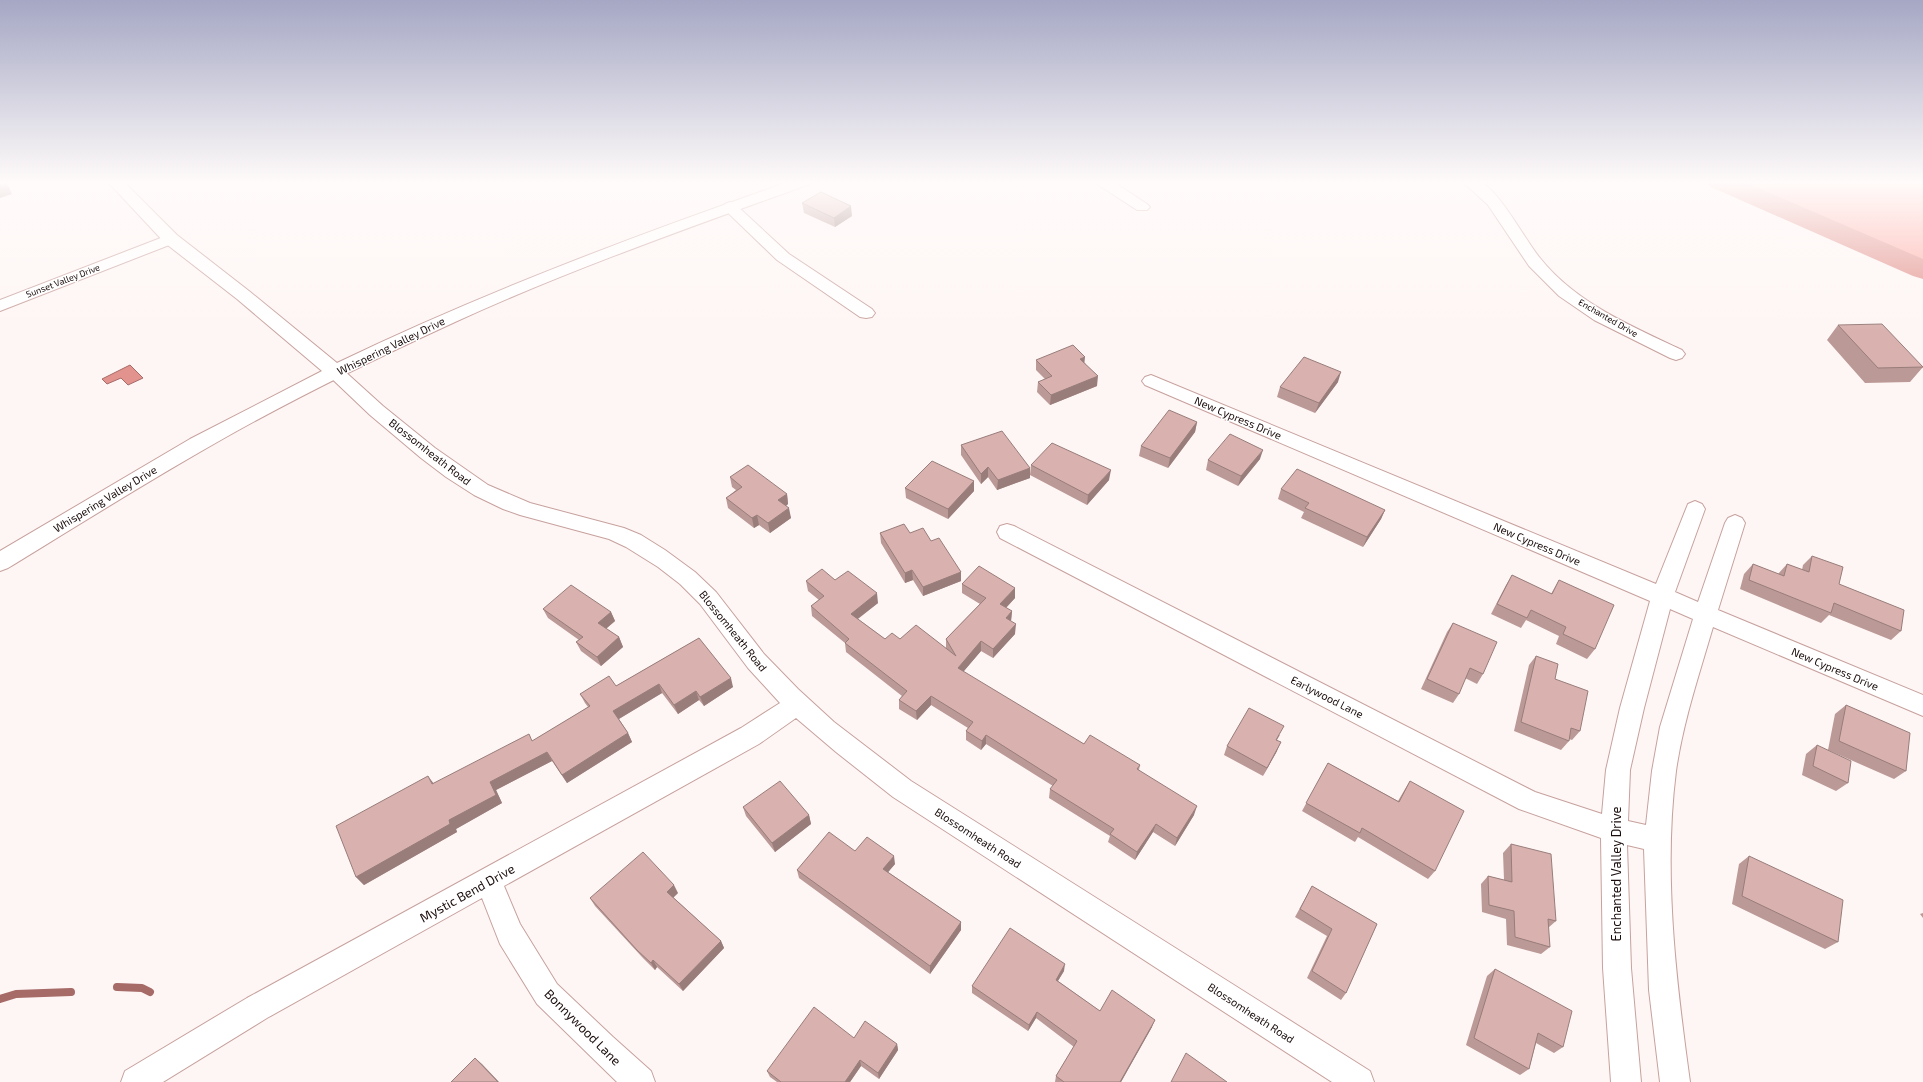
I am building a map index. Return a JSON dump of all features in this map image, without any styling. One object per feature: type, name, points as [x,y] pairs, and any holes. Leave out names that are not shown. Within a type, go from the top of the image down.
[{"type":"street","name":"Blossomheath Road","points":[[164,231],[171,239],[243,295],[335,372],[356,393],[434,458],[470,484],[511,504],[583,524],[619,536],[648,549],[679,570],[708,599],[756,662],[797,704],[861,758],[902,789],[1360,1082]]},
{"type":"street","name":"Whispering Valley Drive","points":[[0,562],[192,448],[335,372],[449,318],[590,259],[664,231]]},
{"type":"street","points":[[756,231],[784,257],[866,313]]},
{"type":"street","name":"Enchanted Drive","points":[[1514,231],[1535,263],[1552,280],[1585,306],[1616,325],[1676,354]]},
{"type":"street","name":"Sunset Valley Drive","points":[[0,306],[171,239]]},
{"type":"street","name":"New Cypress Drive","points":[[1151,381],[1923,706]]},
{"type":"street","name":"Enchanted Valley Drive","points":[[1626,1082],[1617,968],[1614,830],[1618,770],[1632,708],[1662,597],[1695,509]]},
{"type":"street","points":[[1675,1082],[1663,990],[1656,840],[1664,771],[1672,727],[1705,615],[1735,523]]},
{"type":"street","name":"Earlywood Lane","points":[[1007,532],[1528,801],[1614,830],[1656,840]]},
{"type":"street","name":"Mystic Bend Drive","points":[[136,1082],[257,1008],[750,736],[797,704]]},
{"type":"street","name":"Bonnywood Lane","points":[[488,881],[510,934],[546,994],[640,1082]]},
{"type":"shaded area","points":[[1835,231],[1923,231],[1923,270]]},
{"type":"shaded area","points":[[130,365],[143,378],[128,385],[121,378],[107,384],[102,379]]},
{"type":"building","points":[[1882,324],[1923,367],[1878,368],[1838,325]]},
{"type":"building","points":[[1073,345],[1085,357],[1080,359],[1098,376],[1051,395],[1038,382],[1052,376],[1036,360]]},
{"type":"building","points":[[1304,357],[1341,372],[1319,403],[1280,387]]},
{"type":"building","points":[[1169,410],[1197,422],[1170,458],[1141,446]]},
{"type":"building","points":[[1002,431],[1030,468],[998,480],[988,467],[981,474],[961,445]]},
{"type":"building","points":[[1230,434],[1263,450],[1241,476],[1208,460]]},
{"type":"building","points":[[1052,443],[1111,470],[1088,495],[1031,465]]},
{"type":"building","points":[[932,461],[974,481],[948,509],[905,488]]},
{"type":"building","points":[[748,465],[787,494],[778,500],[789,508],[768,523],[757,515],[752,518],[726,498],[742,487],[730,477]]},
{"type":"building","points":[[1297,469],[1385,510],[1367,537],[1305,508],[1309,503],[1281,489]]},
{"type":"building","points":[[904,524],[910,533],[923,528],[931,541],[939,538],[961,572],[923,587],[912,570],[905,573],[880,533]]},
{"type":"building","points":[[1812,556],[1843,567],[1839,584],[1904,610],[1901,631],[1834,603],[1831,613],[1749,580],[1753,564],[1784,576],[1787,564],[1809,572]]},
{"type":"building","points":[[979,566],[1015,588],[1000,604],[1012,611],[1006,618],[1016,624],[993,649],[981,641],[958,668],[1084,744],[1090,735],[1140,765],[1137,769],[1197,806],[1177,838],[1156,824],[1137,852],[1110,834],[1114,829],[1050,789],[1057,780],[986,735],[982,741],[966,731],[973,722],[931,696],[916,711],[899,700],[907,691],[845,643],[849,639],[811,606],[824,596],[806,581],[822,569],[835,580],[848,571],[877,593],[851,614],[885,639],[892,633],[900,639],[916,625],[956,656],[946,639],[986,598],[962,584]]},
{"type":"building","points":[[1512,575],[1552,594],[1559,580],[1614,605],[1595,649],[1563,634],[1566,627],[1531,610],[1527,618],[1497,604]]},
{"type":"building","points":[[571,585],[611,612],[598,623],[619,637],[597,657],[576,642],[583,637],[543,609]]},
{"type":"building","points":[[1453,623],[1497,642],[1483,674],[1470,668],[1459,694],[1427,679]]},
{"type":"building","points":[[699,638],[731,678],[700,697],[696,691],[674,705],[659,684],[613,711],[628,733],[562,775],[547,752],[490,782],[496,795],[449,820],[450,824],[356,877],[336,826],[428,776],[432,784],[529,734],[532,741],[590,706],[580,694],[609,676],[616,686]]},
{"type":"building","points":[[1536,656],[1558,664],[1555,679],[1588,691],[1580,731],[1571,728],[1569,741],[1521,722]]},
{"type":"building","points":[[1846,705],[1910,733],[1906,771],[1839,741]]},
{"type":"building","points":[[1249,708],[1284,726],[1276,740],[1281,742],[1267,768],[1227,746]]},
{"type":"building","points":[[1817,745],[1851,761],[1848,783],[1813,766]]},
{"type":"building","points":[[1328,763],[1399,802],[1410,781],[1464,811],[1435,871],[1362,828],[1360,833],[1306,803]]},
{"type":"building","points":[[780,781],[809,815],[772,843],[743,807]]},
{"type":"building","points":[[829,832],[855,851],[867,837],[894,856],[883,869],[961,922],[930,966],[797,870]]},
{"type":"building","points":[[1511,844],[1551,854],[1556,921],[1548,919],[1550,947],[1515,937],[1514,911],[1489,905],[1488,876],[1512,882]]},
{"type":"building","points":[[643,852],[674,885],[667,892],[721,941],[679,984],[653,960],[651,963],[637,950],[590,898]]},
{"type":"building","points":[[1749,856],[1843,900],[1838,942],[1742,896]]},
{"type":"building","points":[[1312,886],[1377,924],[1346,993],[1312,971],[1332,929],[1300,909]]},
{"type":"building","points":[[1010,928],[1065,964],[1056,980],[1100,1011],[1112,990],[1155,1020],[1120,1082],[1064,1082],[1056,1076],[1077,1041],[1037,1012],[1029,1025],[972,986]]},
{"type":"building","points":[[1495,969],[1572,1011],[1563,1047],[1538,1033],[1529,1069],[1474,1038]]},
{"type":"building","points":[[814,1007],[854,1038],[865,1021],[897,1044],[878,1073],[860,1060],[845,1082],[781,1082],[767,1071]]},
{"type":"building","points":[[1186,1053],[1227,1082],[1171,1082]]},
{"type":"building","points":[[475,1058],[498,1082],[451,1082]]},
{"type":"waterway","points":[[1835,231],[1923,270]]},
{"type":"waterway","points":[[117,987],[142,988],[150,992]]},
{"type":"waterway","points":[[0,999],[16,994],[71,992]]}]
